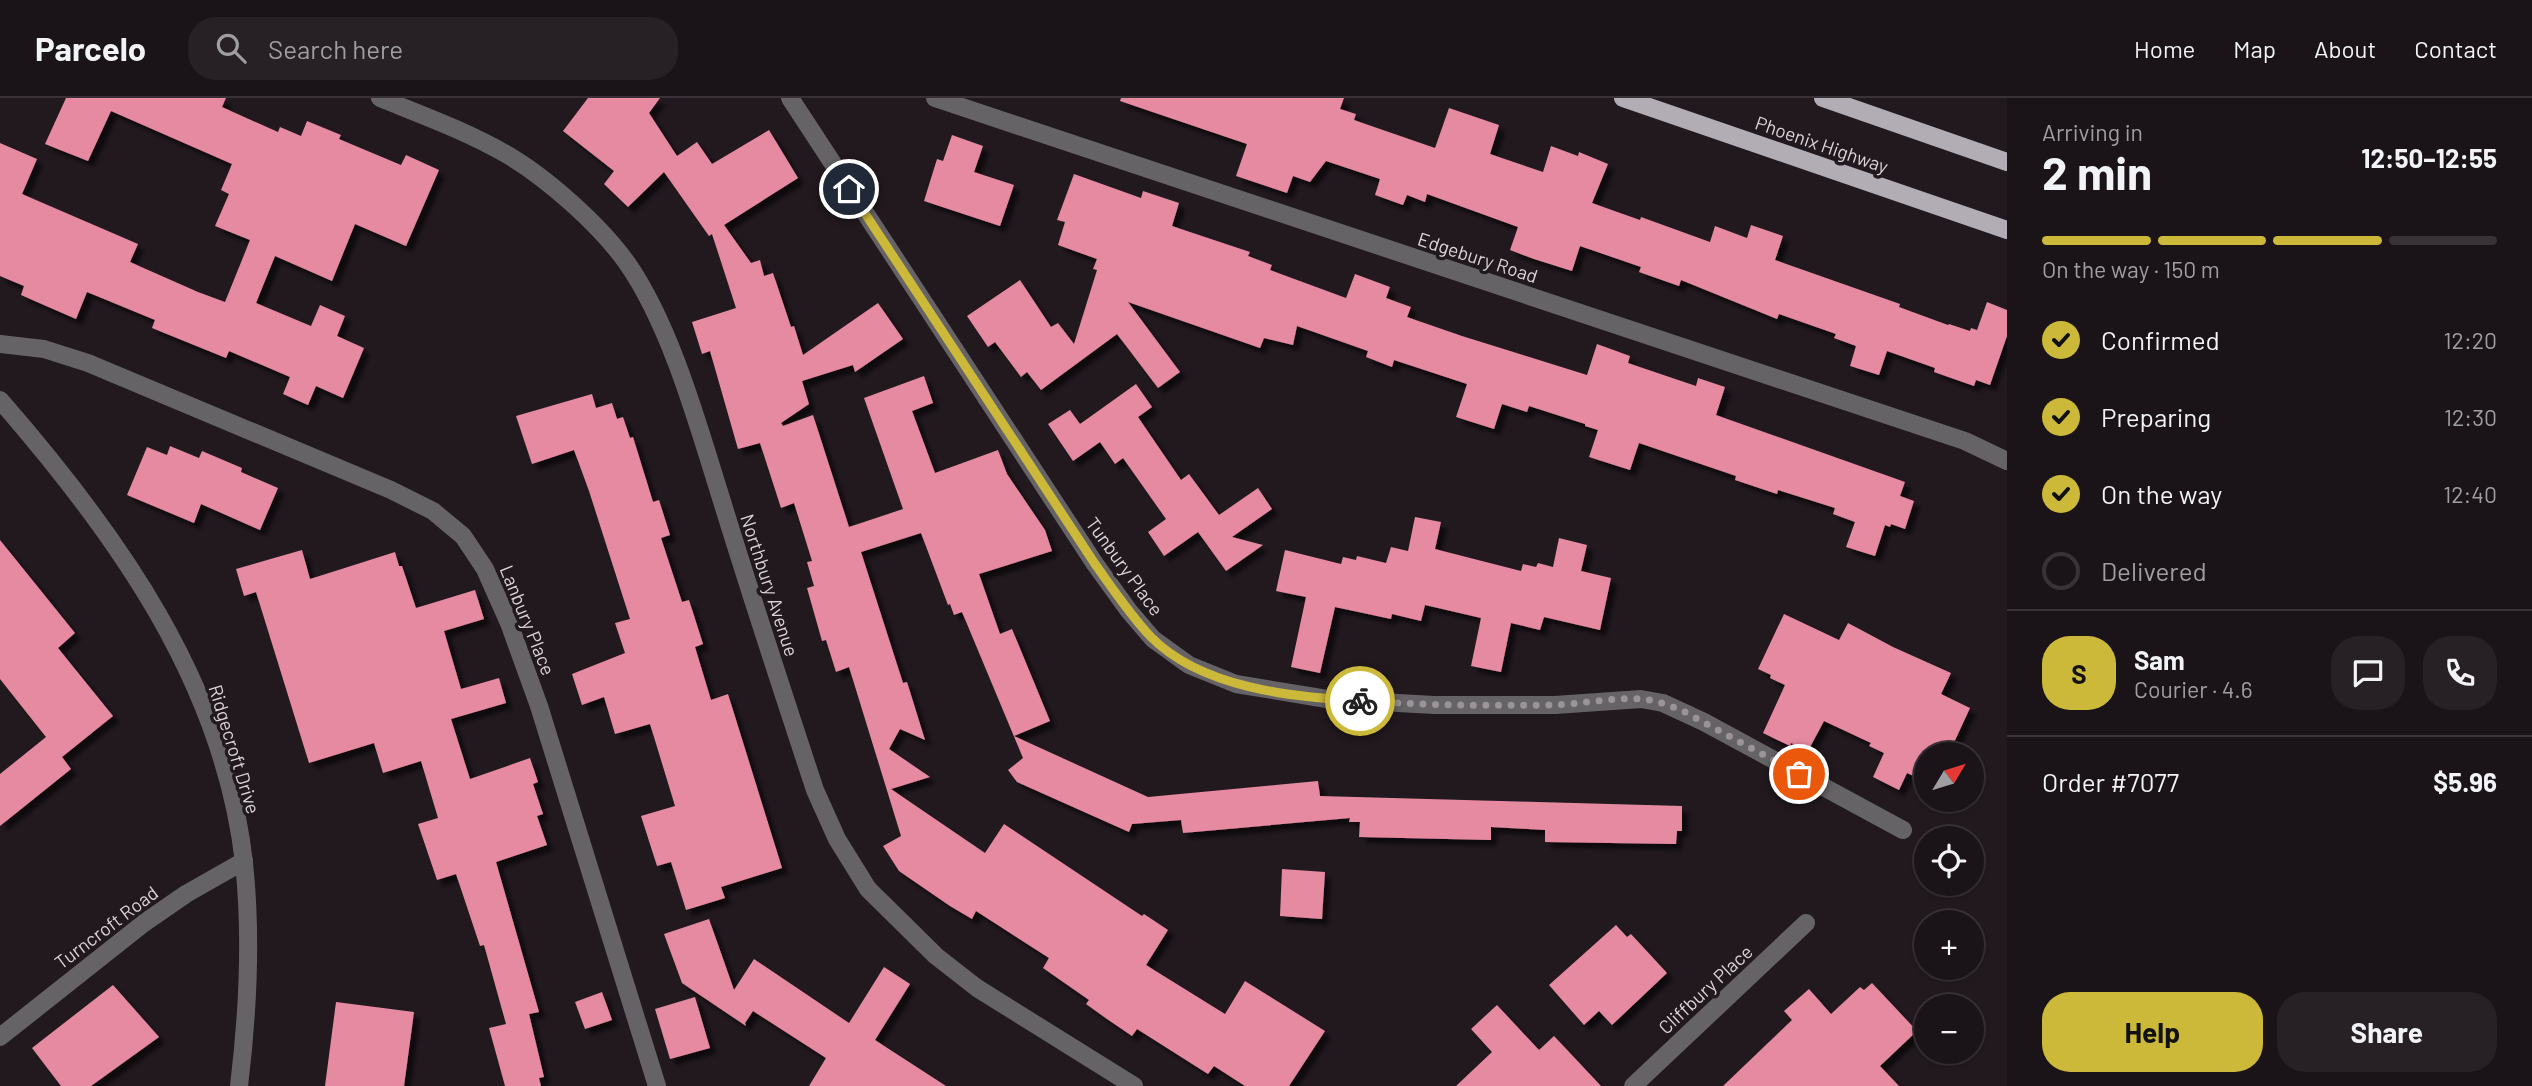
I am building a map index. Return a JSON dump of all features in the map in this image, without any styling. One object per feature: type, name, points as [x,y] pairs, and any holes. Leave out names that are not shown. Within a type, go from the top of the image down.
[{"type":"main road","name":"Phoenix Highway","points":[[1623,98],[2007,230]]},
{"type":"main road","points":[[1823,98],[2007,162]]},
{"type":"street","name":"Northbury Avenue","points":[[380,98],[506,154],[584,215],[626,263],[661,325],[698,427],[816,790],[837,839],[868,889],[936,956],[977,988],[1134,1086]]},
{"type":"street","name":"Tunbury Place","points":[[790,98],[1095,564],[1153,639],[1189,665],[1236,684],[1327,699],[1434,705],[1555,705],[1641,699],[1663,703],[1704,722],[1903,830]]},
{"type":"street","name":"Edgebury Road","points":[[934,98],[1965,441],[2007,461]]},
{"type":"street","name":"Lanbury Place","points":[[0,344],[44,349],[113,373],[391,490],[433,511],[463,536],[485,569],[509,623],[535,694],[657,1086]]},
{"type":"street","name":"Ridgecroft Drive","points":[[0,400],[103,527],[170,631],[205,709],[232,796],[244,861],[249,929],[248,992],[239,1086]]},
{"type":"street","name":"Turncroft Road","points":[[0,1037],[144,922],[244,861]]},
{"type":"street","name":"Cliffbury Place","points":[[1633,1086],[1805,923]]},
{"type":"building","points":[[66,98],[226,98],[222,107],[278,132],[280,127],[301,136],[307,121],[341,135],[339,139],[401,165],[406,155],[439,170],[406,246],[355,224],[332,281],[275,256],[256,303],[311,326],[320,305],[345,316],[337,336],[364,348],[343,398],[316,386],[308,405],[283,394],[290,377],[229,351],[226,358],[152,328],[155,320],[87,292],[76,319],[21,295],[24,286],[0,276],[0,143],[37,159],[22,194],[138,244],[130,262],[198,292],[225,302],[250,240],[215,226],[229,194],[221,190],[232,164],[111,111],[88,161],[45,144]]},
{"type":"building","points":[[588,98],[660,98],[649,113],[677,156],[697,142],[712,164],[769,130],[798,178],[724,225],[751,263],[760,260],[764,276],[773,273],[803,355],[878,303],[903,339],[855,372],[853,365],[802,381],[809,404],[781,423],[783,426],[813,415],[849,527],[903,509],[864,398],[924,376],[933,403],[912,411],[935,473],[998,450],[1007,474],[1045,530],[1052,551],[979,574],[1000,634],[1012,629],[1050,721],[1014,736],[1148,797],[1318,781],[1320,796],[1682,806],[1682,831],[1677,831],[1676,844],[1545,842],[1545,830],[1491,827],[1491,840],[1359,837],[1360,822],[1349,822],[1350,818],[1183,833],[1181,820],[1132,824],[1129,832],[1017,782],[1008,770],[1023,758],[962,612],[954,615],[950,604],[948,605],[921,533],[861,552],[903,683],[907,682],[925,740],[900,729],[889,749],[930,777],[891,789],[985,853],[1004,824],[1142,916],[1144,914],[1168,930],[1146,965],[1225,1014],[1245,981],[1325,1031],[1289,1086],[1245,1086],[1214,1066],[1208,1074],[1137,1029],[1132,1036],[1107,1019],[1086,1004],[1089,1000],[1043,968],[1049,958],[976,911],[972,919],[950,906],[899,871],[883,846],[901,836],[849,667],[836,672],[826,640],[822,641],[807,588],[814,586],[807,562],[812,561],[794,503],[781,508],[760,443],[738,449],[710,351],[702,354],[692,322],[736,308],[712,234],[709,236],[664,172],[628,207],[604,184],[614,171],[563,131]]},
{"type":"building","points":[[1121,98],[1344,98],[1340,109],[1356,114],[1354,120],[1435,148],[1449,108],[1499,125],[1490,154],[1543,172],[1551,146],[1578,156],[1579,152],[1608,164],[1592,203],[1710,242],[1715,226],[1747,238],[1751,225],[1783,236],[1775,260],[1900,304],[1899,307],[1948,325],[1970,331],[1971,328],[1977,330],[1987,302],[2007,310],[2007,336],[1990,385],[1976,380],[1974,386],[1934,372],[1935,368],[1887,351],[1879,375],[1850,366],[1856,346],[1834,338],[1836,334],[1779,314],[1777,319],[1681,280],[1679,286],[1639,272],[1641,267],[1580,246],[1572,271],[1534,259],[1510,250],[1518,227],[1427,194],[1425,202],[1407,195],[1403,205],[1375,195],[1380,179],[1326,161],[1310,182],[1293,176],[1287,193],[1236,176],[1247,144],[1120,101]]},
{"type":"building","points":[[952,135],[983,146],[974,172],[1014,185],[1000,226],[924,201],[937,159],[943,161]]},
{"type":"building","points":[[1074,174],[1141,198],[1143,191],[1179,203],[1172,226],[1250,252],[1248,256],[1272,265],[1270,270],[1346,298],[1355,274],[1390,287],[1386,298],[1411,307],[1407,317],[1462,336],[1587,375],[1597,344],[1630,356],[1628,363],[1696,386],[1698,378],[1725,387],[1716,415],[1905,482],[1900,496],[1914,501],[1905,529],[1891,524],[1890,527],[1885,525],[1875,556],[1846,547],[1855,522],[1833,514],[1835,508],[1778,490],[1777,494],[1735,480],[1736,476],[1639,443],[1630,470],[1589,457],[1598,430],[1585,424],[1529,406],[1527,412],[1502,404],[1494,429],[1456,417],[1467,384],[1394,360],[1392,367],[1366,357],[1368,351],[1297,326],[1293,345],[1264,338],[1260,348],[1128,302],[1180,372],[1158,388],[1117,334],[1041,390],[1027,372],[1021,377],[995,342],[988,347],[967,316],[1020,280],[1051,327],[1058,323],[1074,344],[1097,270],[1093,269],[1097,259],[1058,245],[1065,222],[1057,220]]},
{"type":"building","points":[[1136,384],[1152,407],[1138,417],[1181,480],[1189,474],[1219,515],[1258,488],[1272,509],[1232,537],[1263,545],[1226,571],[1198,532],[1164,556],[1148,532],[1166,519],[1123,458],[1115,464],[1100,442],[1073,461],[1048,424],[1070,410],[1080,424]]},
{"type":"building","points":[[592,394],[596,408],[612,403],[617,419],[623,417],[630,438],[633,437],[653,502],[659,500],[670,535],[661,538],[682,602],[689,600],[703,644],[695,647],[711,700],[728,694],[782,868],[721,887],[725,898],[686,910],[671,862],[657,866],[641,816],[675,806],[650,724],[615,734],[604,697],[582,705],[572,674],[625,653],[615,623],[630,619],[589,491],[574,450],[532,464],[516,416]]},
{"type":"building","points":[[170,446],[199,458],[202,451],[242,468],[241,472],[278,488],[260,530],[201,504],[194,523],[127,495],[147,447],[167,455]]},
{"type":"building","points":[[1415,517],[1441,522],[1435,549],[1521,571],[1523,564],[1536,567],[1538,563],[1553,567],[1559,538],[1587,545],[1581,571],[1611,578],[1600,630],[1544,617],[1540,630],[1511,623],[1501,672],[1471,666],[1481,618],[1425,605],[1421,621],[1392,614],[1391,619],[1335,607],[1320,673],[1291,667],[1306,597],[1276,591],[1285,550],[1341,564],[1343,557],[1356,560],[1357,556],[1386,563],[1391,547],[1408,551]]},
{"type":"building","points":[[0,540],[75,633],[58,648],[113,716],[62,757],[71,769],[0,826],[0,774],[46,737],[0,679]]},
{"type":"building","points":[[302,550],[310,579],[395,552],[416,608],[475,590],[484,619],[444,631],[461,689],[499,678],[506,703],[451,719],[470,779],[530,758],[538,782],[533,784],[543,814],[537,816],[547,845],[496,862],[539,1012],[529,1014],[544,1077],[539,1078],[541,1086],[505,1086],[489,1028],[506,1024],[484,945],[480,946],[456,874],[437,880],[418,824],[438,818],[421,761],[383,773],[374,743],[309,763],[256,592],[244,596],[236,569]]},
{"type":"building","points":[[1784,614],[1839,640],[1848,623],[1951,673],[1941,694],[1970,708],[1954,742],[1914,742],[1914,776],[1907,773],[1899,790],[1873,777],[1884,753],[1869,746],[1871,743],[1824,721],[1808,751],[1763,733],[1785,685],[1758,669]]},
{"type":"building","points":[[1282,869],[1325,872],[1322,919],[1280,916]]},
{"type":"building","points":[[709,919],[734,990],[754,959],[849,1023],[884,967],[910,984],[875,1040],[946,1086],[809,1086],[826,1058],[753,1011],[745,1023],[746,1026],[682,983],[664,934]]},
{"type":"building","points":[[1616,925],[1627,937],[1631,934],[1667,973],[1612,1025],[1599,1011],[1584,1025],[1549,985]]},
{"type":"building","points":[[1872,983],[1914,1028],[1914,1034],[1880,1066],[1899,1086],[1723,1086],[1792,1020],[1784,1011],[1809,989],[1831,1014],[1860,987],[1864,990]]},
{"type":"building","points":[[113,985],[159,1037],[91,1086],[61,1086],[32,1048]]},
{"type":"building","points":[[602,992],[612,1020],[585,1029],[575,1002]]},
{"type":"building","points":[[695,997],[710,1048],[670,1059],[655,1009]]},
{"type":"building","points":[[336,1002],[414,1012],[404,1086],[325,1086]]},
{"type":"building","points":[[1497,1005],[1539,1050],[1554,1036],[1601,1086],[1456,1086],[1492,1052],[1471,1029]]},
{"type":"way so far","points":[[1360,701],[1434,705],[1555,705],[1641,699],[1663,703],[1683,711],[1799,774]]},
{"type":"route","points":[[849,189],[1095,564],[1153,639],[1189,665],[1236,684],[1327,699],[1360,701]]}]
